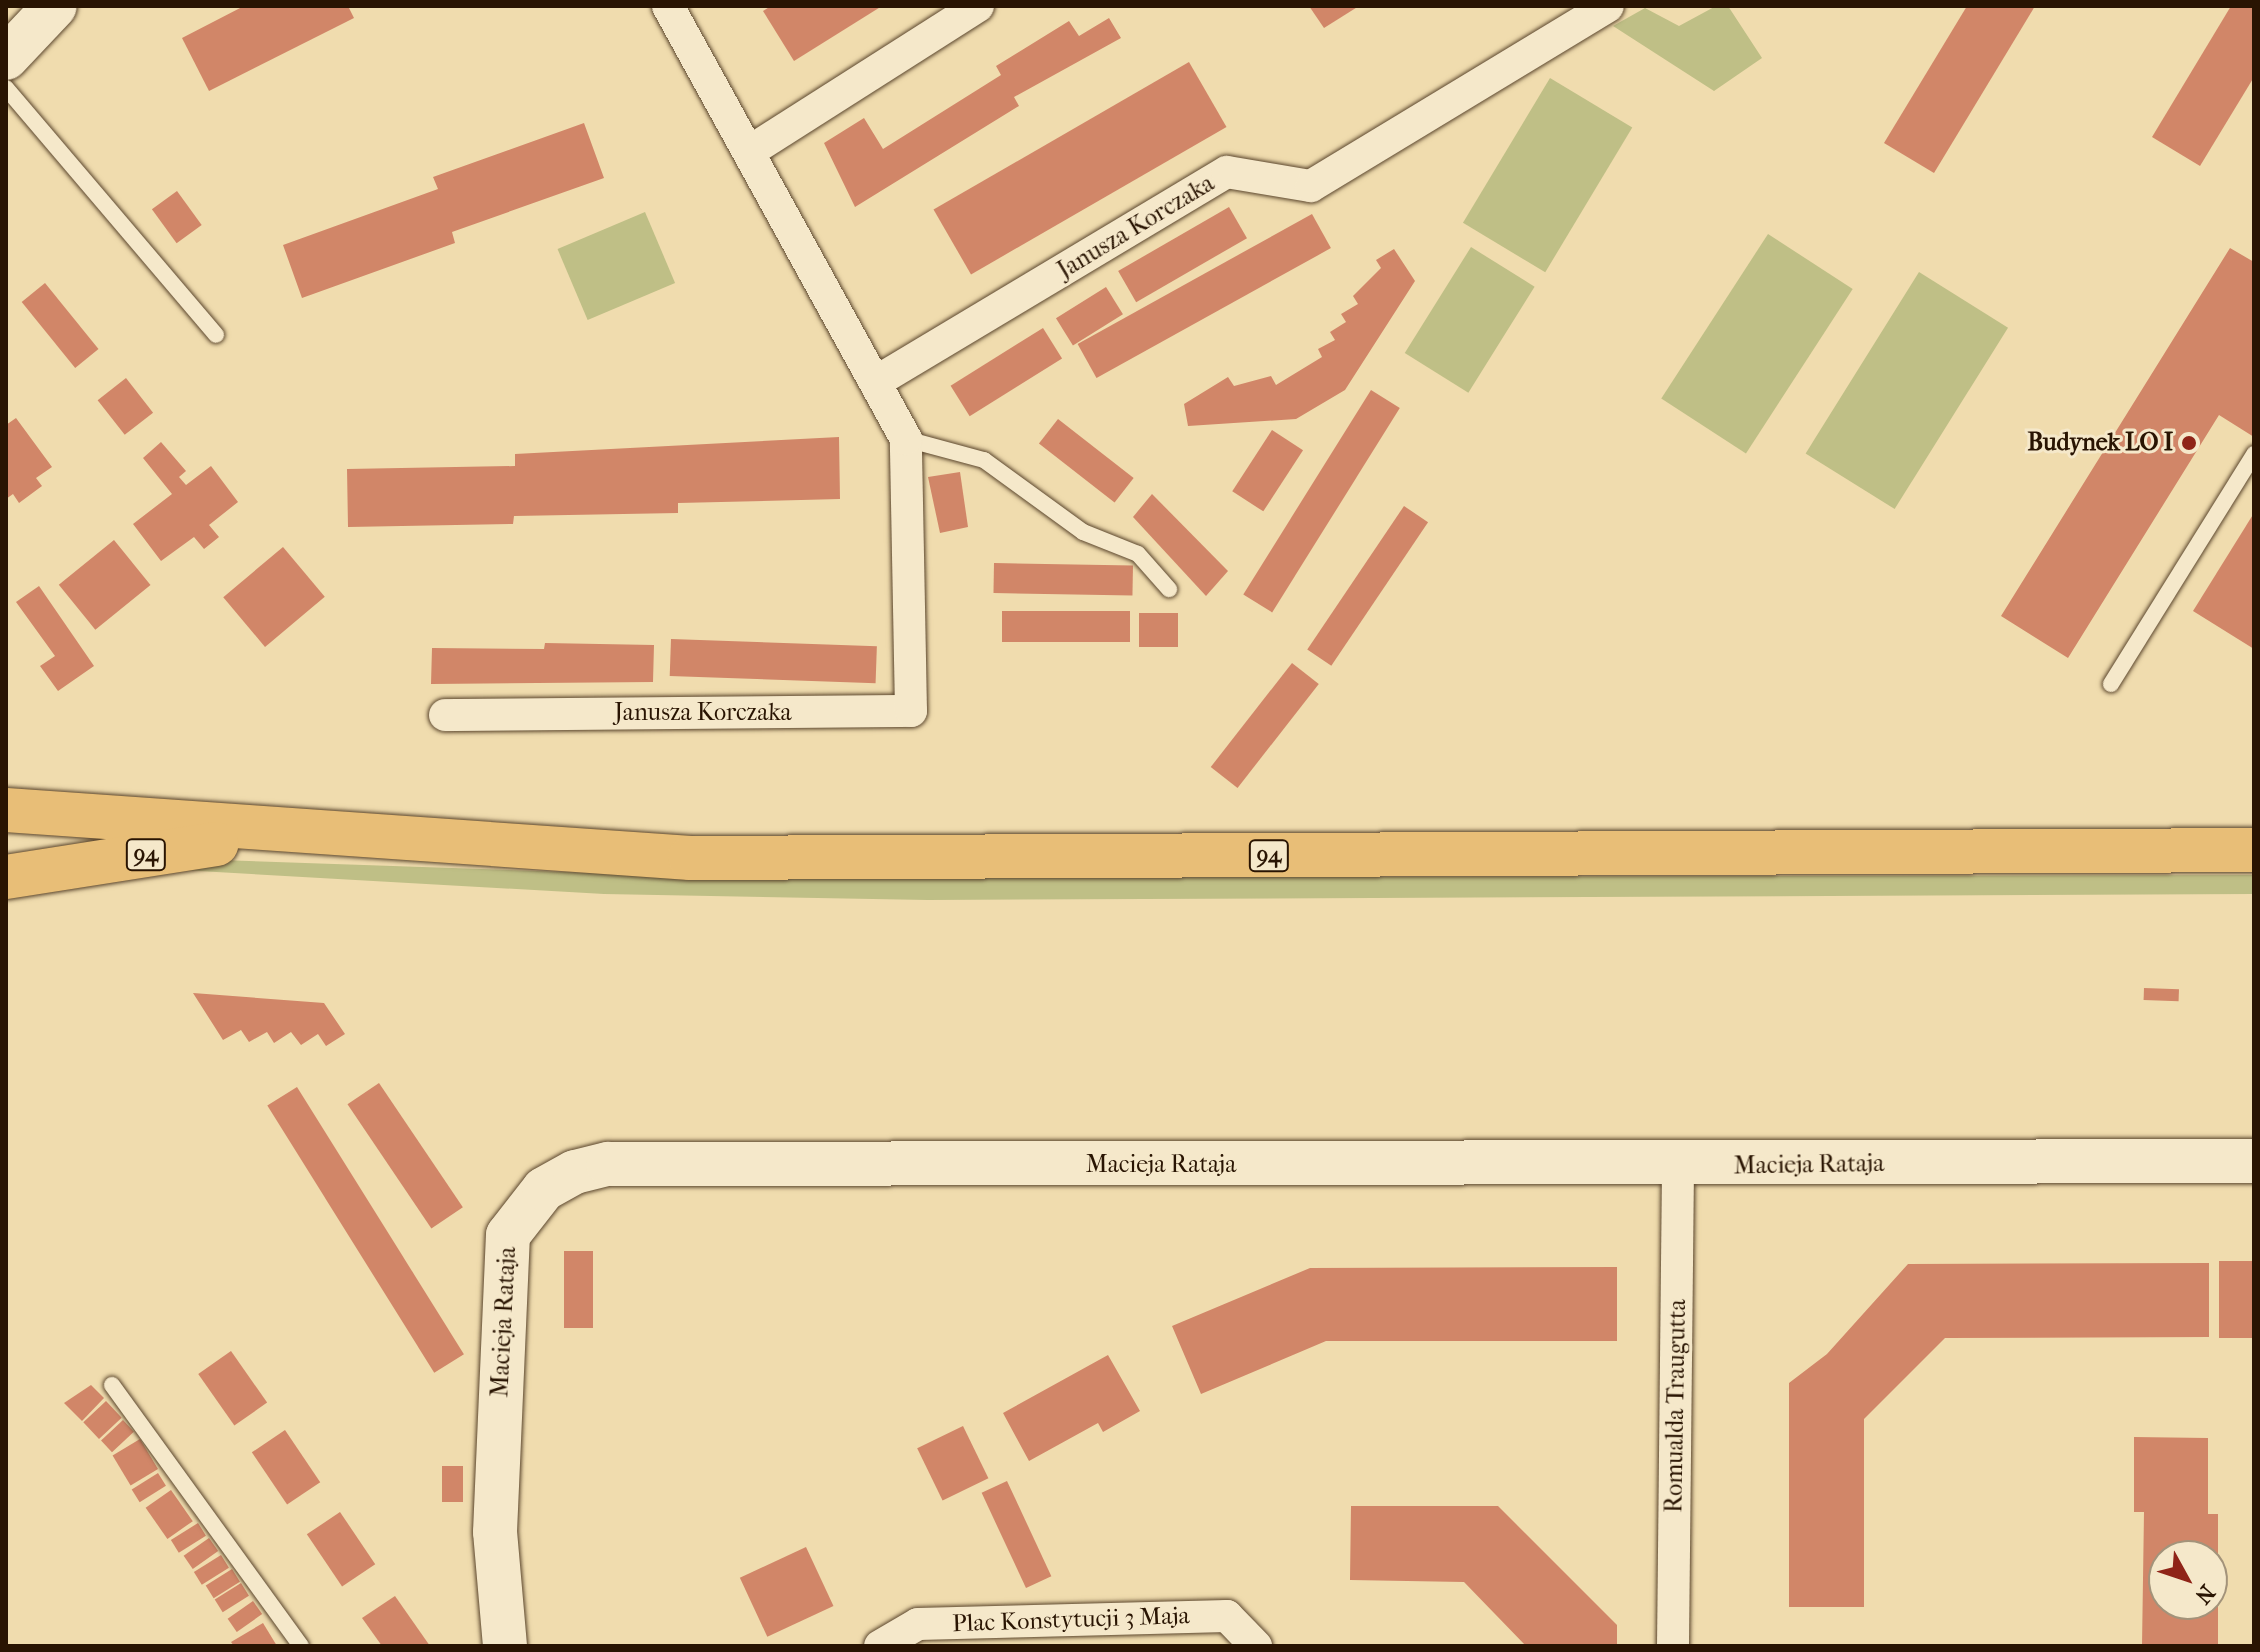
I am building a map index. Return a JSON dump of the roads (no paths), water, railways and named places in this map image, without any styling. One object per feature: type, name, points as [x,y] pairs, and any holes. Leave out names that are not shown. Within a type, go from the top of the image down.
[{"type":"main road","name":"94","points":[[6,810],[286,834],[690,858],[2254,850]]},
{"type":"main road","name":"94","points":[[6,877],[286,834]]},
{"type":"street","points":[[6,58],[55,6]]},
{"type":"street","name":"Janusza Korczaka","points":[[445,715],[911,711],[906,439],[879,380],[752,150],[668,6]]},
{"type":"street","points":[[752,150],[978,6]]},
{"type":"street","name":"Janusza Korczaka","points":[[879,380],[1227,172],[1311,186],[1608,6]]},
{"type":"street","name":"Macieja Rataja","points":[[505,1646],[495,1532],[508,1235],[544,1189],[575,1172],[608,1164],[1678,1166],[2254,1161]]},
{"type":"street","name":"Romualda Traugutta","points":[[1673,1646],[1678,1166]]},
{"type":"street","name":"Plac Konstytucji 3 Maja","points":[[880,1646],[918,1624],[1227,1616],[1256,1646]]},
{"type":"lane","points":[[6,88],[216,335]]},
{"type":"lane","points":[[906,439],[984,460],[1083,532],[1138,554],[1169,589]]},
{"type":"lane","points":[[2111,684],[2254,454]]},
{"type":"lane","points":[[112,1385],[301,1646]]},
{"type":"place","name":"Budynek LO I","points":[[2189,443]]}]
